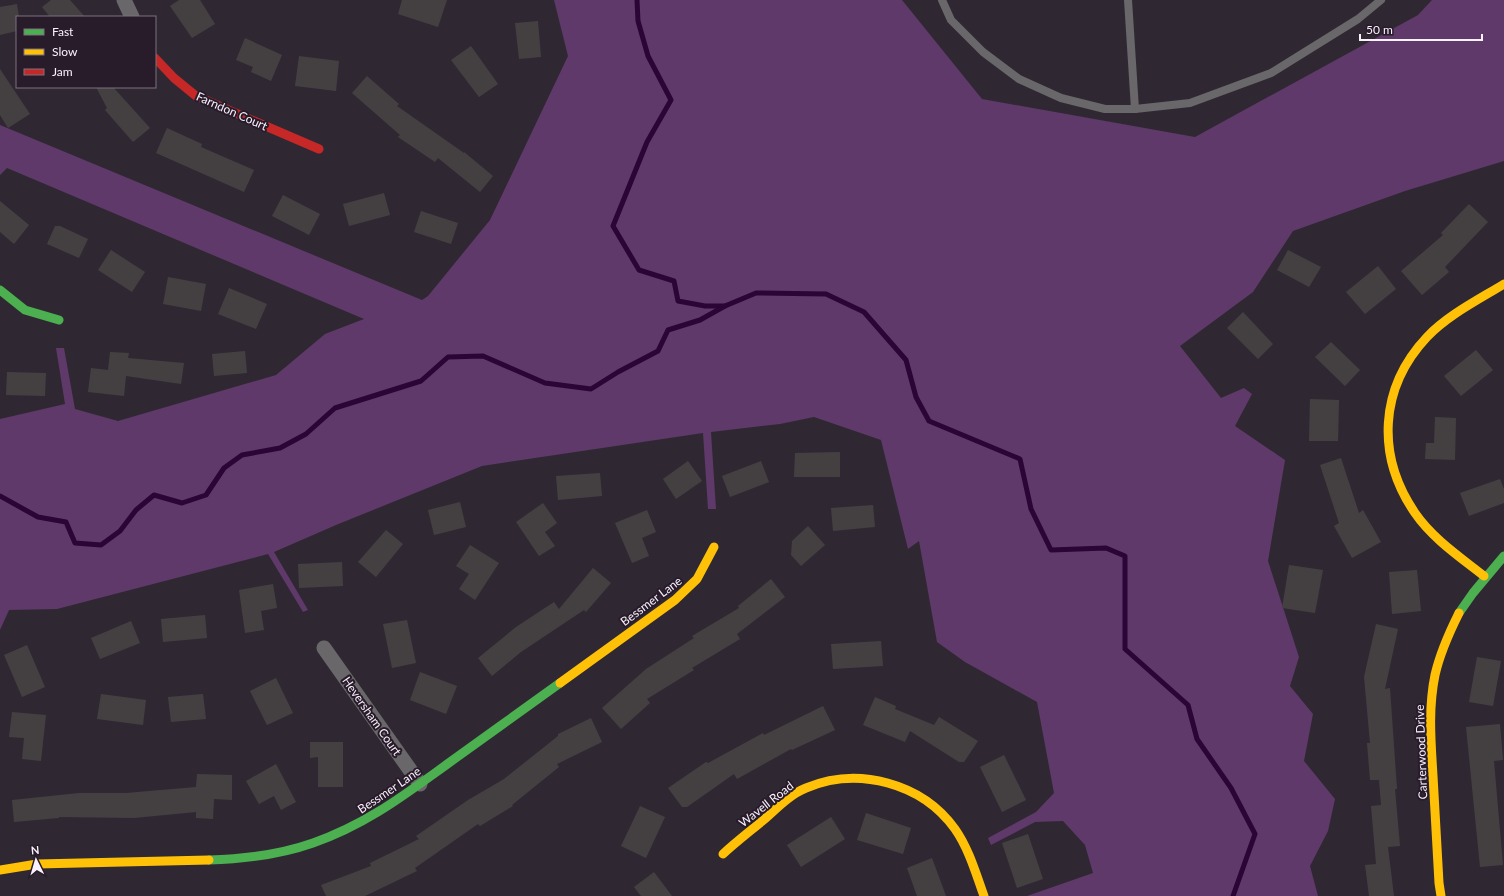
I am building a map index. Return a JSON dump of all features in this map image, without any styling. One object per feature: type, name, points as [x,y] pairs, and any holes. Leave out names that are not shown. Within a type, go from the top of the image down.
[{"type":"street","points":[[124,0],[132,16]]},
{"type":"street","name":"Farndon Court","points":[[156,59],[184,88],[196,96],[319,149]]},
{"type":"street","points":[[1484,576],[1465,561],[1430,528],[1416,514],[1404,496],[1393,473],[1387,447],[1387,418],[1392,395],[1398,378],[1418,346],[1441,324],[1504,284]]},
{"type":"street","points":[[0,290],[25,310],[60,320]]},
{"type":"street","name":"Bessmer Lane","points":[[0,870],[37,864],[235,859],[258,857],[287,852],[320,842],[358,825],[385,809],[675,600],[697,579],[714,547]]},
{"type":"street","name":"Carterwood Drive","points":[[1441,896],[1430,722],[1432,690],[1438,662],[1448,634],[1468,598],[1484,576],[1504,556]]},
{"type":"street","name":"Heversham Court","points":[[324,648],[420,784]]},
{"type":"street","name":"Wavell Road","points":[[723,854],[788,799],[806,789],[837,779],[875,779],[901,786],[914,792],[936,807],[955,830],[965,846],[984,896]]},
{"type":"lane","points":[[942,0],[952,20],[983,52],[1019,79],[1061,98],[1105,109],[1135,110],[1190,103],[1271,73],[1358,19],[1381,0]]},
{"type":"lane","points":[[1128,0],[1135,110]]},
{"type":"shaded area","points":[[554,0],[902,0],[982,99],[1195,137],[1418,15],[1432,0],[1504,0],[1504,161],[1405,191],[1293,231],[1253,292],[1180,346],[1221,398],[1244,388],[1252,394],[1235,426],[1285,460],[1268,561],[1299,657],[1290,686],[1313,714],[1304,761],[1335,799],[1328,831],[1310,866],[1318,896],[1027,896],[1093,873],[1085,845],[1063,821],[1035,822],[991,845],[988,838],[1036,812],[1054,793],[1037,702],[965,662],[937,642],[919,541],[908,549],[881,440],[814,417],[780,424],[711,432],[716,509],[708,509],[703,433],[482,466],[336,525],[274,552],[308,610],[303,612],[268,554],[57,609],[9,610],[0,630],[0,419],[65,404],[56,348],[64,348],[75,409],[118,421],[276,375],[325,334],[364,319],[7,168],[0,175],[0,125],[422,300],[428,296],[490,220],[568,56]]},
{"type":"building","points":[[51,0],[70,0],[84,16],[49,16],[42,7]]},
{"type":"building","points":[[179,0],[200,0],[215,24],[192,38],[170,6]]},
{"type":"building","points":[[402,0],[447,0],[438,27],[398,14]]},
{"type":"building","points":[[17,4],[19,16],[16,16],[16,31],[0,35],[0,7]]},
{"type":"building","points":[[538,21],[541,57],[519,59],[515,23]]},
{"type":"building","points":[[245,38],[282,55],[271,81],[251,72],[253,67],[236,60]]},
{"type":"building","points":[[471,46],[498,84],[479,97],[451,60]]},
{"type":"building","points":[[299,56],[339,61],[336,91],[295,86]]},
{"type":"building","points":[[0,69],[30,114],[8,128],[0,115]]},
{"type":"building","points":[[367,76],[399,104],[397,106],[464,152],[493,176],[480,192],[438,158],[435,162],[398,137],[400,135],[352,93]]},
{"type":"building","points":[[97,88],[114,88],[150,128],[133,142],[105,110],[107,108]]},
{"type":"building","points":[[167,128],[202,144],[201,147],[254,170],[244,192],[156,153]]},
{"type":"building","points":[[384,193],[390,215],[349,226],[343,204]]},
{"type":"building","points":[[283,195],[320,214],[309,235],[272,216]]},
{"type":"building","points":[[0,201],[29,225],[14,244],[0,232]]},
{"type":"building","points":[[1469,204],[1488,222],[1445,267],[1449,272],[1422,295],[1401,271],[1443,235],[1441,233]]},
{"type":"building","points":[[421,211],[458,223],[451,244],[414,232]]},
{"type":"building","points":[[55,226],[60,226],[88,239],[79,258],[47,244]]},
{"type":"building","points":[[111,250],[145,272],[132,292],[98,270]]},
{"type":"building","points":[[1288,250],[1321,267],[1309,287],[1277,270]]},
{"type":"building","points":[[1378,266],[1396,289],[1365,314],[1346,292]]},
{"type":"building","points":[[168,277],[206,284],[201,311],[163,304]]},
{"type":"building","points":[[229,288],[267,304],[256,329],[218,314]]},
{"type":"building","points":[[1243,312],[1273,344],[1258,359],[1227,328]]},
{"type":"building","points":[[1331,342],[1360,370],[1345,386],[1315,357]]},
{"type":"building","points":[[1476,350],[1493,370],[1461,396],[1444,376]]},
{"type":"building","points":[[245,351],[247,373],[214,376],[212,354]]},
{"type":"building","points":[[110,352],[129,353],[128,358],[184,363],[181,384],[126,376],[124,396],[88,392],[91,368],[108,370]]},
{"type":"building","points":[[7,372],[46,373],[45,396],[6,395]]},
{"type":"building","points":[[1310,399],[1339,400],[1338,441],[1309,441]]},
{"type":"building","points":[[1435,417],[1456,418],[1455,460],[1425,459],[1426,443],[1434,443]]},
{"type":"building","points":[[840,452],[840,477],[794,477],[795,453]]},
{"type":"building","points":[[1341,458],[1359,513],[1363,510],[1381,542],[1352,558],[1334,526],[1339,523],[1320,465]]},
{"type":"building","points":[[688,461],[702,481],[676,499],[663,479]]},
{"type":"building","points":[[761,461],[769,482],[730,497],[722,476]]},
{"type":"building","points":[[600,473],[602,496],[558,500],[556,476]]},
{"type":"building","points":[[1500,479],[1504,489],[1504,503],[1469,516],[1460,493]]},
{"type":"building","points":[[460,502],[466,527],[434,535],[428,510]]},
{"type":"building","points":[[543,503],[557,523],[545,532],[555,546],[539,556],[516,522]]},
{"type":"building","points":[[873,505],[875,527],[833,531],[831,508]]},
{"type":"building","points":[[647,510],[656,532],[642,538],[649,556],[632,563],[615,523]]},
{"type":"building","points":[[808,526],[825,545],[801,566],[791,555],[792,541]]},
{"type":"building","points":[[386,530],[403,544],[376,577],[358,562]]},
{"type":"building","points":[[470,545],[499,563],[475,600],[459,589],[469,574],[456,566]]},
{"type":"building","points":[[342,562],[343,586],[299,588],[298,564]]},
{"type":"building","points":[[1289,565],[1323,570],[1315,613],[1282,608]]},
{"type":"building","points":[[593,568],[611,583],[586,612],[584,610],[521,652],[492,676],[478,658],[516,627],[554,602],[559,609]]},
{"type":"building","points":[[1417,570],[1421,611],[1392,614],[1389,572]]},
{"type":"building","points":[[771,579],[785,597],[737,634],[740,639],[692,668],[694,670],[647,699],[650,703],[621,729],[602,708],[646,669],[694,638],[692,636],[739,608],[738,606]]},
{"type":"building","points":[[273,584],[277,608],[261,611],[264,630],[245,633],[239,590]]},
{"type":"building","points":[[205,615],[207,638],[163,642],[161,619]]},
{"type":"building","points":[[407,620],[416,663],[392,668],[383,624]]},
{"type":"building","points":[[131,621],[140,643],[100,659],[91,638]]},
{"type":"building","points":[[1376,624],[1398,629],[1385,689],[1390,688],[1397,789],[1395,789],[1400,846],[1388,847],[1394,896],[1369,896],[1365,865],[1376,864],[1371,806],[1381,805],[1379,780],[1370,780],[1367,743],[1370,743],[1364,677]]},
{"type":"building","points":[[881,641],[883,666],[833,669],[831,644]]},
{"type":"building","points":[[27,645],[45,687],[22,697],[4,655]]},
{"type":"building","points":[[1477,657],[1501,661],[1493,706],[1469,702]]},
{"type":"building","points":[[420,672],[457,686],[446,714],[410,700]]},
{"type":"building","points":[[276,678],[293,713],[267,725],[250,691]]},
{"type":"building","points":[[101,694],[146,700],[143,725],[97,719]]},
{"type":"building","points":[[203,694],[206,719],[171,722],[168,697]]},
{"type":"building","points":[[875,697],[896,706],[895,709],[934,725],[939,717],[978,741],[964,762],[959,762],[910,731],[905,742],[863,725]]},
{"type":"building","points":[[823,706],[835,730],[792,750],[791,749],[737,779],[734,774],[687,807],[682,807],[668,788],[706,762],[708,763],[763,733],[764,735]]},
{"type":"building","points":[[12,712],[46,715],[41,761],[22,759],[24,738],[9,737]]},
{"type":"building","points":[[591,718],[602,742],[557,764],[559,767],[512,805],[513,806],[480,826],[478,824],[415,868],[417,871],[365,896],[326,896],[321,885],[371,866],[370,863],[419,839],[416,836],[468,800],[504,779],[558,736],[558,734]]},
{"type":"building","points":[[1500,724],[1503,760],[1494,761],[1503,865],[1480,867],[1466,727]]},
{"type":"building","points":[[310,742],[343,742],[343,787],[318,787],[318,757],[310,758]]},
{"type":"building","points":[[1004,755],[1026,800],[1002,812],[980,767]]},
{"type":"building","points":[[276,764],[296,802],[281,810],[274,796],[259,804],[246,781]]},
{"type":"building","points":[[197,774],[232,775],[232,800],[214,799],[213,819],[196,818],[196,812],[134,818],[59,817],[14,822],[12,800],[79,793],[126,793],[196,787]]},
{"type":"building","points":[[640,806],[665,817],[646,858],[621,846]]},
{"type":"building","points":[[866,813],[911,828],[903,854],[857,840]]},
{"type":"building","points":[[831,817],[845,839],[801,867],[787,845]]},
{"type":"building","points":[[1028,834],[1043,879],[1017,888],[1002,843]]},
{"type":"building","points":[[932,858],[946,896],[917,896],[907,868]]},
{"type":"building","points":[[654,872],[672,896],[641,896],[634,887]]},
{"type":"waterway","points":[[637,0],[638,21],[648,56],[671,100],[647,142],[613,226],[639,270],[674,281],[678,301],[705,306],[725,306],[756,293],[826,294],[864,312],[906,360],[916,397],[929,421],[1020,459],[1031,509],[1051,550],[1106,548],[1125,556],[1125,649],[1188,705],[1197,739],[1231,788],[1255,834],[1233,896]]},
{"type":"waterway","points":[[0,496],[38,517],[66,522],[75,543],[101,545],[120,531],[136,510],[154,495],[182,503],[206,495],[224,468],[242,455],[280,448],[306,434],[335,408],[421,381],[448,357],[483,356],[545,383],[591,389],[618,372],[658,351],[668,330],[700,320],[725,306]]},
{"type":"traffic: fast","points":[[0,290],[25,310],[59,320]]},
{"type":"traffic: fast","points":[[1459,613],[1473,593],[1504,556]]},
{"type":"traffic: fast","points":[[209,860],[235,859],[287,851],[313,843],[350,828],[399,799],[560,683]]},
{"type":"traffic: slow","points":[[1484,576],[1438,539],[1415,513],[1402,491],[1394,469],[1389,446],[1388,423],[1392,400],[1399,378],[1411,357],[1427,337],[1454,315],[1504,284]]},
{"type":"traffic: slow","points":[[560,683],[675,600],[697,579],[714,547]]},
{"type":"traffic: slow","points":[[1441,896],[1431,751],[1431,700],[1439,659],[1459,613]]},
{"type":"traffic: slow","points":[[723,854],[785,801],[806,788],[826,782],[847,779],[867,779],[888,783],[907,790],[925,800],[941,813],[960,837],[972,862],[984,896]]},
{"type":"traffic: slow","points":[[0,870],[37,864],[209,860]]},
{"type":"traffic: jam","points":[[156,59],[174,78],[196,96],[319,149]]}]
